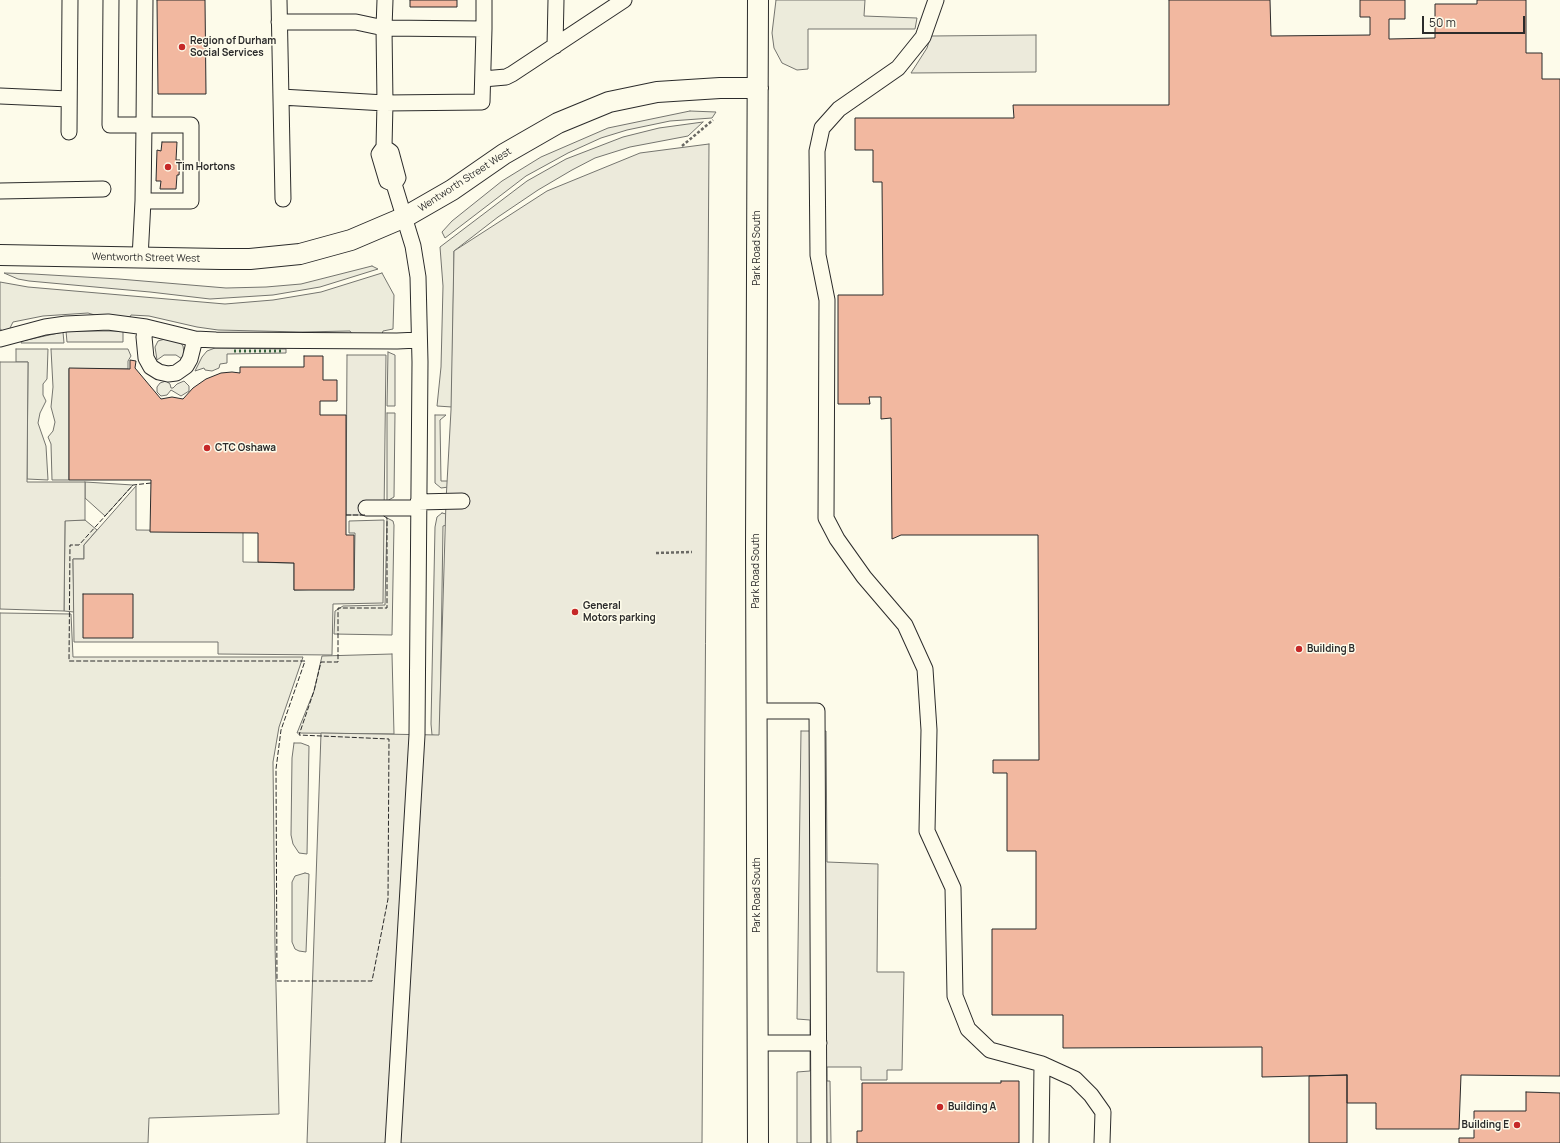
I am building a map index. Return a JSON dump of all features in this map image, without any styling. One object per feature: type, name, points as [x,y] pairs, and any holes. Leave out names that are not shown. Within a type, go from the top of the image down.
[{"type":"main road","name":"Park Road South","points":[[758,0],[756,711],[758,1143]]},
{"type":"main road","name":"Wentworth Street West","points":[[0,256],[250,259],[300,254],[351,240],[405,217],[452,190],[504,154],[558,123],[609,102],[656,92],[720,88],[758,88]]},
{"type":"lane","points":[[69,132],[70,0]]},
{"type":"lane","points":[[111,0],[110,125],[191,125],[191,201],[147,201]]},
{"type":"lane","points":[[140,258],[147,201],[148,125],[145,0]]},
{"type":"lane","points":[[279,0],[283,199]]},
{"type":"lane","points":[[385,0],[384,147],[379,154],[387,181],[394,184],[413,246],[418,277],[419,340],[417,735],[393,1143]]},
{"type":"lane","points":[[281,97],[385,103],[482,102],[484,0]]},
{"type":"lane","points":[[555,46],[556,0]]},
{"type":"lane","points":[[483,79],[506,77],[624,0]]},
{"type":"lane","points":[[936,0],[923,37],[898,68],[839,109],[822,128],[817,151],[818,255],[827,300],[826,518],[837,540],[864,578],[905,625],[925,669],[928,730],[927,831],[953,888],[955,996],[968,1029],[990,1050],[1042,1064],[1075,1079],[1091,1095],[1102,1112],[1102,1143]]},
{"type":"lane","points":[[279,22],[356,22],[384,28],[484,29]]},
{"type":"lane","points":[[0,96],[69,99]]},
{"type":"lane","points":[[0,191],[103,189]]},
{"type":"lane","points":[[0,339],[45,327],[66,324],[108,322],[146,327],[195,339],[419,340]]},
{"type":"lane","points":[[146,327],[144,337],[146,358],[151,367],[159,372],[168,374],[176,373],[181,370],[190,359],[195,339]]},
{"type":"lane","points":[[366,508],[462,501]]},
{"type":"lane","points":[[756,711],[818,711],[819,1143]]},
{"type":"lane","points":[[758,1043],[819,1043]]},
{"type":"lane","points":[[1041,1143],[1042,1064]]},
{"type":"path","points":[[682,146],[713,120]]},
{"type":"path","points":[[656,553],[692,552]]},
{"type":"shaded area","points":[[776,0],[865,0],[864,16],[917,18],[915,29],[808,29],[808,69],[797,70],[782,63],[774,48],[772,33]]},
{"type":"shaded area","points":[[1036,35],[1036,72],[911,73],[927,48],[931,36]]},
{"type":"shaded area","points":[[690,111],[716,112],[712,118],[670,121],[627,130],[601,138],[568,153],[526,176],[445,238],[442,232],[452,221],[502,181],[541,157],[608,128]]},
{"type":"shaded area","points":[[703,122],[688,136],[630,147],[595,158],[538,190],[498,217],[454,251],[452,407],[437,406],[441,367],[443,286],[440,247],[527,181],[566,159],[623,137],[659,128]]},
{"type":"shaded area","name":"General Motors parking","points":[[709,144],[702,1143],[307,1143],[321,733],[439,735],[446,501],[451,410],[454,251],[547,191],[640,153]]},
{"type":"shaded area","points":[[372,266],[378,269],[320,287],[273,295],[210,299],[29,281],[18,279],[4,273],[119,279],[226,288],[301,284]]},
{"type":"shaded area","points":[[382,273],[394,295],[393,329],[383,331],[382,334],[352,334],[350,331],[301,332],[218,330],[197,327],[149,316],[131,315],[130,317],[122,318],[98,316],[88,313],[43,316],[13,322],[9,330],[3,331],[0,329],[0,282],[28,287],[225,304],[273,300],[321,292]]},
{"type":"shaded area","points":[[66,331],[123,331],[123,342],[67,342]]},
{"type":"shaded area","points":[[63,332],[64,343],[21,343],[22,341]]},
{"type":"shaded area","points":[[165,339],[180,342],[183,346],[184,353],[182,359],[176,355],[164,355],[157,360],[155,347],[158,341]]},
{"type":"shaded area","points":[[215,348],[286,349],[286,353],[227,354],[227,363],[220,364],[219,368],[212,371],[205,370],[204,368],[195,371],[202,357],[207,351]]},
{"type":"shaded area","points":[[16,349],[48,349],[47,379],[43,384],[43,395],[46,401],[40,413],[38,423],[46,446],[48,480],[27,479],[28,362],[16,362]]},
{"type":"shaded area","points":[[51,349],[128,349],[131,356],[128,361],[128,369],[69,369],[69,480],[52,480],[51,444],[48,437],[53,431],[55,422],[51,407],[53,387]]},
{"type":"shaded area","points":[[388,352],[395,355],[395,406],[387,406]]},
{"type":"shaded area","points":[[347,355],[386,355],[384,515],[346,515]]},
{"type":"shaded area","points":[[0,362],[28,362],[27,482],[85,482],[85,520],[65,521],[64,611],[0,609]]},
{"type":"shaded area","points":[[166,381],[170,384],[171,388],[173,388],[177,384],[184,381],[189,386],[189,391],[181,396],[171,390],[167,395],[161,396],[157,392],[157,387],[160,383]]},
{"type":"shaded area","points":[[387,413],[395,413],[394,497],[387,501]]},
{"type":"shaded area","points":[[435,415],[446,415],[440,420],[441,481],[450,481],[449,487],[441,488],[435,483]]},
{"type":"shaded area","points":[[85,482],[133,485],[105,516],[85,498]]},
{"type":"shaded area","points":[[136,486],[136,530],[243,531],[243,562],[294,563],[294,590],[354,588],[355,533],[349,533],[349,521],[384,520],[383,603],[333,604],[332,655],[218,654],[218,642],[74,642],[73,559],[84,559],[84,545]]},
{"type":"shaded area","points":[[442,513],[450,515],[451,524],[443,526],[440,722],[448,724],[444,737],[432,735],[431,724],[435,527],[437,517]]},
{"type":"shaded area","points":[[387,518],[393,521],[394,525],[392,635],[334,634],[335,611],[343,606],[385,605]]},
{"type":"shaded area","points":[[65,520],[85,520],[97,530],[84,545],[84,559],[73,559],[74,612],[64,611]]},
{"type":"shaded area","points":[[0,613],[71,614],[73,657],[303,657],[279,727],[273,762],[279,1114],[149,1118],[148,1143],[0,1143]]},
{"type":"shaded area","points":[[392,654],[394,734],[297,733],[314,691],[322,656]]},
{"type":"shaded area","points":[[801,731],[826,731],[827,862],[878,864],[877,972],[904,972],[902,1070],[887,1070],[887,1080],[861,1080],[861,1067],[827,1067],[827,1081],[830,1081],[831,1143],[797,1143],[797,1072],[810,1071],[810,1020],[797,1019]]},
{"type":"shaded area","points":[[294,743],[301,743],[309,746],[307,854],[299,853],[293,844],[291,835],[292,758]]},
{"type":"shaded area","points":[[305,873],[309,874],[306,952],[295,949],[292,942],[292,882],[295,876]]},
{"type":"building","name":"Region of Durham Social Services","points":[[157,0],[205,0],[206,94],[158,94]]},
{"type":"building","points":[[410,0],[457,0],[457,7],[410,7]]},
{"type":"building","name":"Building B","points":[[1169,0],[1270,0],[1271,36],[1370,35],[1370,17],[1360,17],[1360,0],[1405,0],[1405,19],[1389,19],[1389,39],[1435,38],[1435,4],[1477,4],[1477,0],[1526,0],[1526,53],[1542,53],[1542,79],[1560,79],[1560,1076],[1461,1075],[1459,1129],[1376,1129],[1376,1103],[1347,1103],[1347,1075],[1262,1077],[1262,1047],[1063,1048],[1063,1015],[992,1015],[992,929],[1036,929],[1036,851],[1007,851],[1007,773],[993,773],[993,760],[1039,760],[1038,535],[901,535],[892,539],[891,418],[881,419],[881,397],[869,397],[870,404],[838,404],[838,295],[883,295],[882,182],[873,182],[873,150],[855,150],[855,118],[1014,118],[1013,105],[1169,105]]},
{"type":"building","name":"Tim Hortons","points":[[162,142],[177,142],[176,160],[180,160],[176,189],[160,189],[161,181],[156,181],[157,150],[161,151]]},
{"type":"building","name":"CTC Oshawa","points":[[304,356],[323,356],[323,380],[337,380],[337,401],[320,401],[320,415],[346,415],[346,535],[354,535],[354,590],[294,590],[294,563],[258,562],[258,533],[150,532],[151,480],[69,480],[69,368],[130,369],[130,360],[136,361],[135,368],[161,399],[172,397],[183,399],[193,388],[206,379],[221,373],[240,373],[240,367],[304,367]]},
{"type":"building","points":[[83,594],[133,594],[133,638],[83,638]]},
{"type":"building","points":[[1347,1075],[1347,1143],[1309,1143],[1309,1076]]},
{"type":"building","name":"Building A","points":[[1001,1081],[1019,1081],[1019,1143],[857,1143],[857,1131],[862,1131],[862,1083],[1001,1083]]},
{"type":"building","name":"Building E","points":[[1526,1092],[1560,1093],[1560,1143],[1459,1143],[1459,1138],[1474,1138],[1474,1111],[1526,1111]]},
{"type":"hedge","points":[[234,351],[284,351]]},
{"type":"fence","points":[[151,483],[133,485],[79,545],[70,545],[69,661],[305,661],[281,730],[276,769],[277,981],[372,981],[388,899],[389,739],[299,735],[314,691],[321,662],[338,662],[338,608],[387,608],[387,518],[382,515]]},
{"type":"fence","points":[[346,515],[366,515]]},
{"type":"place","name":"Region of Durham Social Services","points":[[182,47]]},
{"type":"place","name":"Tim Hortons","points":[[168,167]]},
{"type":"place","name":"CTC Oshawa","points":[[207,448]]},
{"type":"place","name":"General Motors parking","points":[[575,612]]},
{"type":"place","name":"Building B","points":[[1299,649]]},
{"type":"place","name":"Building A","points":[[940,1107]]},
{"type":"place","name":"Building E","points":[[1517,1125]]}]
